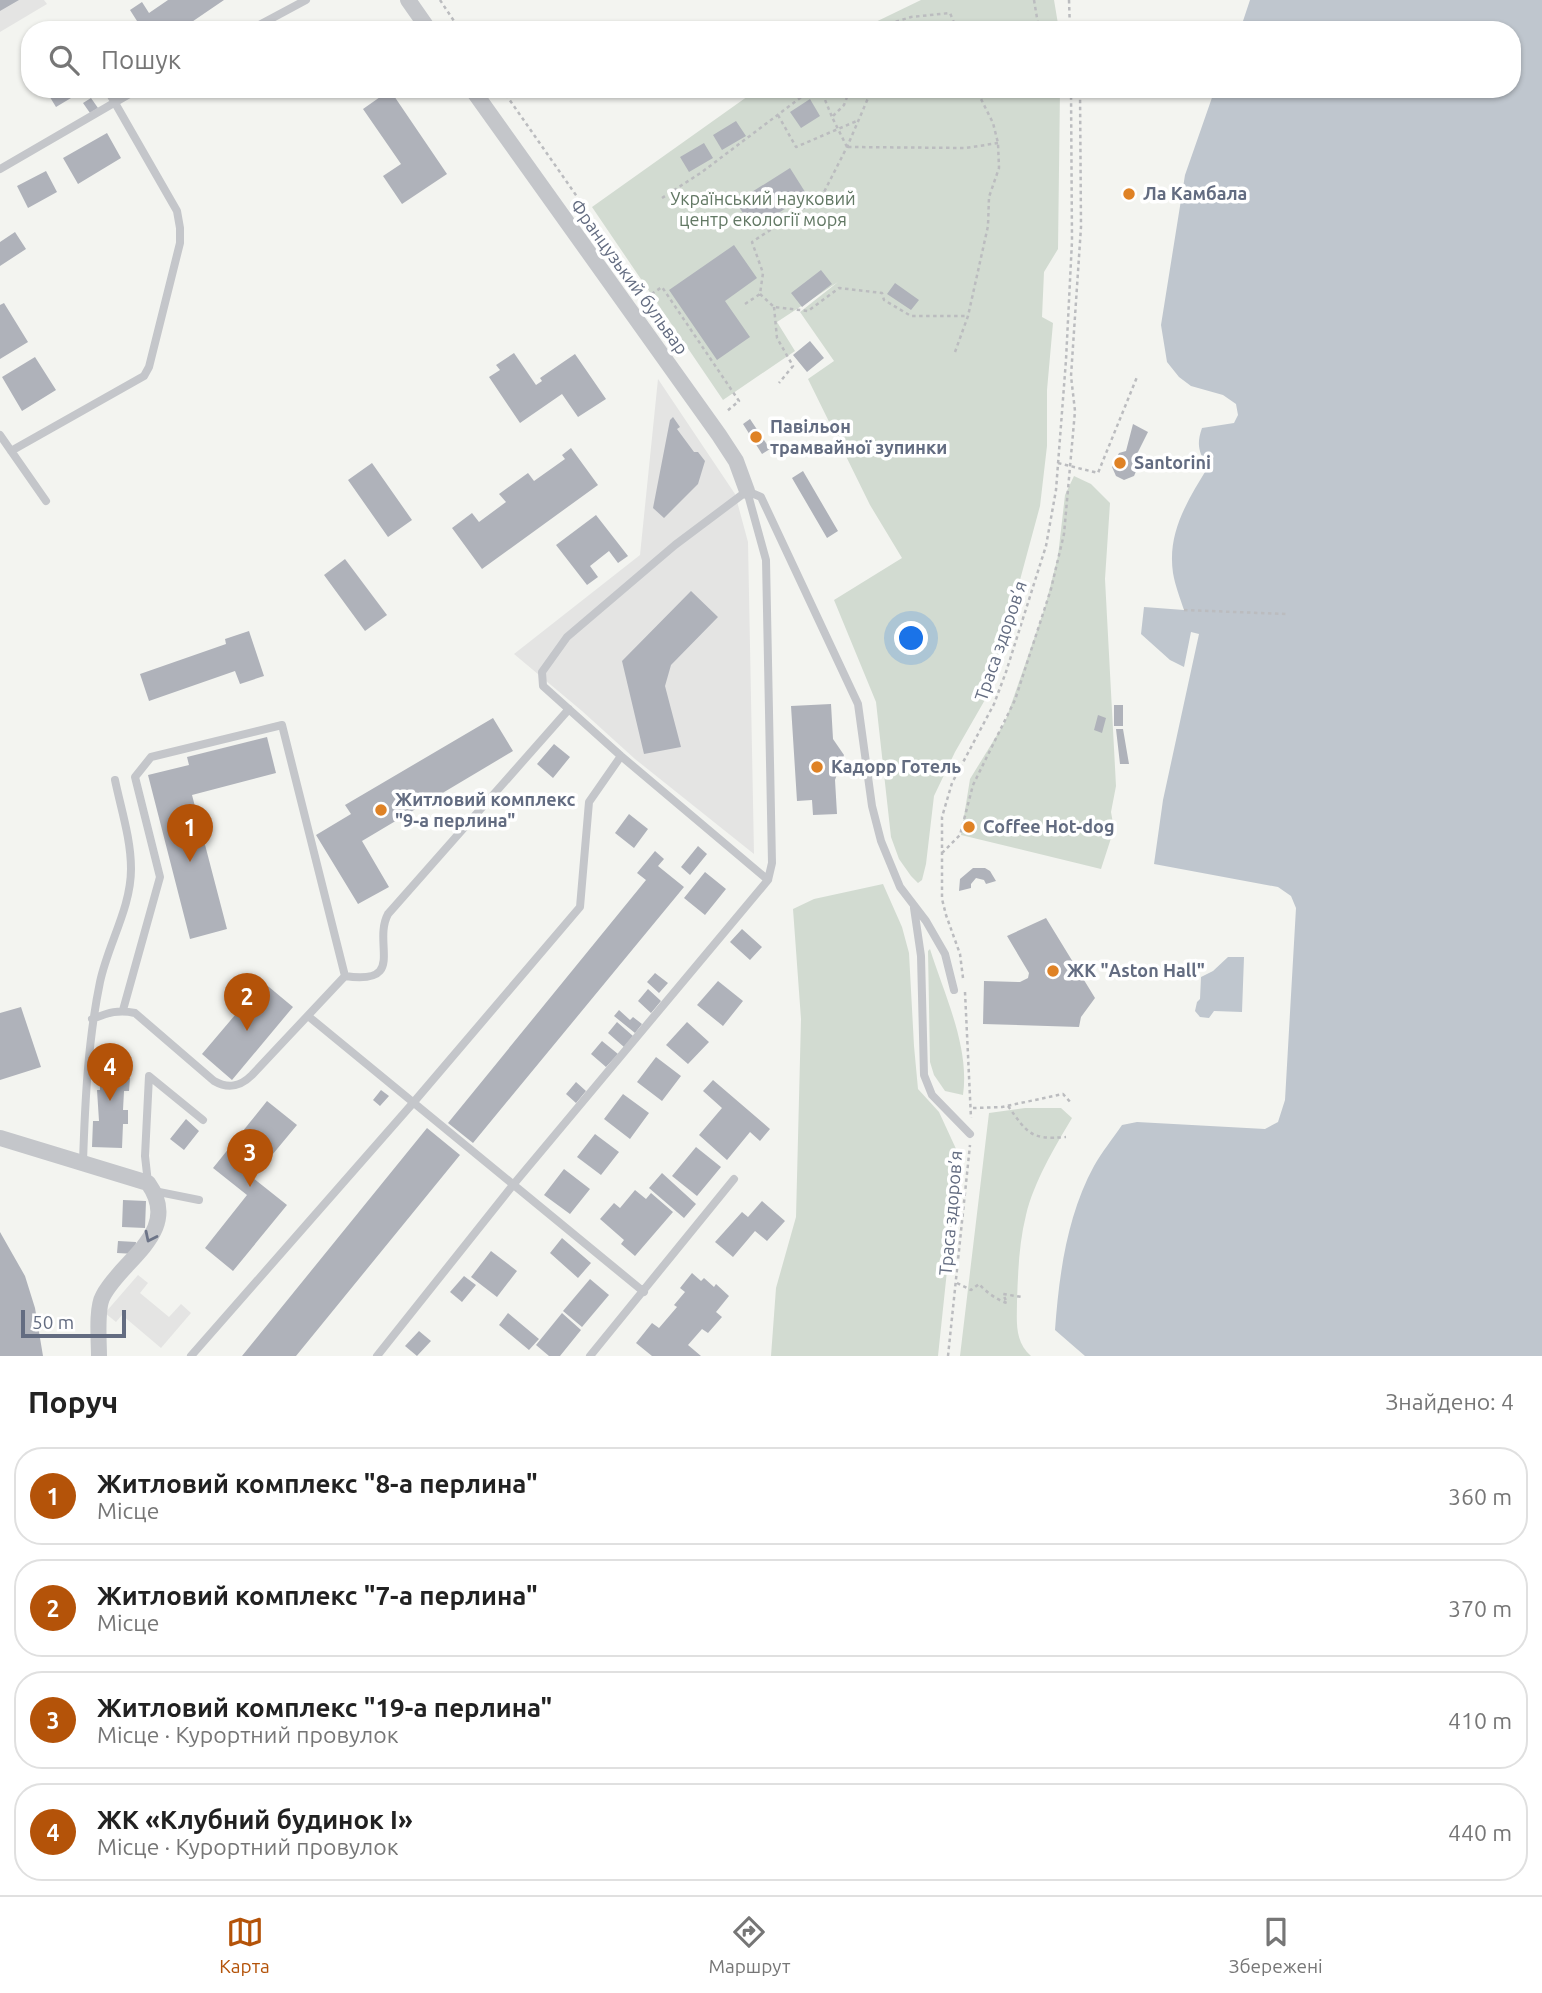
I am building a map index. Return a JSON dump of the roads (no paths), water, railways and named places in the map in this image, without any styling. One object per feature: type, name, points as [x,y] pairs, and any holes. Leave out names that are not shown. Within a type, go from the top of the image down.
[{"type":"street","points":[[408,0],[423,21]]},
{"type":"street","name":"Французький бульвар","points":[[477,98],[719,435],[736,461],[747,491]]},
{"type":"street","points":[[0,1138],[83,1162],[151,1187],[157,1212],[151,1237],[145,1248],[119,1274],[102,1297],[99,1356]]},
{"type":"lane","points":[[267,21],[306,0]]},
{"type":"lane","points":[[11,452],[144,376],[149,367],[180,243],[180,228],[177,211],[112,98]]},
{"type":"lane","points":[[0,169],[121,98]]},
{"type":"lane","points":[[0,435],[46,500]]},
{"type":"lane","points":[[747,491],[675,545],[566,637],[542,672],[543,686],[768,880]]},
{"type":"lane","points":[[377,1356],[513,1185],[768,880],[772,863],[766,560],[747,491]]},
{"type":"lane","points":[[747,491],[761,497],[858,704],[881,841],[900,887],[946,954],[954,990]]},
{"type":"lane","points":[[93,1020],[111,1011],[135,1013],[214,1080],[230,1086],[246,1082],[345,976],[369,977],[378,972],[384,965],[386,955],[382,932],[388,914],[569,709]]},
{"type":"lane","points":[[123,1010],[160,877],[135,777],[151,757],[282,725],[345,976]]},
{"type":"lane","points":[[191,1356],[413,1103],[580,907],[589,802],[621,756]]},
{"type":"lane","points":[[83,1162],[93,1020],[101,978],[131,878],[129,846],[115,780]]},
{"type":"lane","points":[[914,905],[921,956],[924,1075],[932,1095],[970,1134]]},
{"type":"lane","points":[[308,1016],[644,1292]]},
{"type":"lane","points":[[199,1200],[151,1187],[145,1156],[149,1076],[204,1120]]},
{"type":"lane","points":[[590,1356],[734,1179]]},
{"type":"place","name":"Ла Камбала","points":[[1129,194]]},
{"type":"place","name":"Павільон трамвайної зупинки","points":[[756,437]]},
{"type":"place","name":"Santorini","points":[[1120,463]]},
{"type":"place","name":"Кадорр Готель","points":[[817,767]]},
{"type":"place","name":"Житловий комплекс \"9-а перлина\"","points":[[381,810]]},
{"type":"place","name":"Coffee Hot-dog","points":[[969,827]]},
{"type":"place","name":"Житловий комплекс \"8-а перлина\"","points":[[190,862]]},
{"type":"place","name":"ЖК \"Aston Hall\"","points":[[1053,971]]},
{"type":"place","name":"Житловий комплекс \"7-а перлина\"","points":[[247,1031]]},
{"type":"place","name":"ЖК «Клубний будинок I»","points":[[110,1101]]},
{"type":"place","name":"Житловий комплекс \"19-а перлина\"","points":[[250,1187]]},
{"type":"park label","name":"Український науковий центр екології моря","points":[[763,209]]}]
